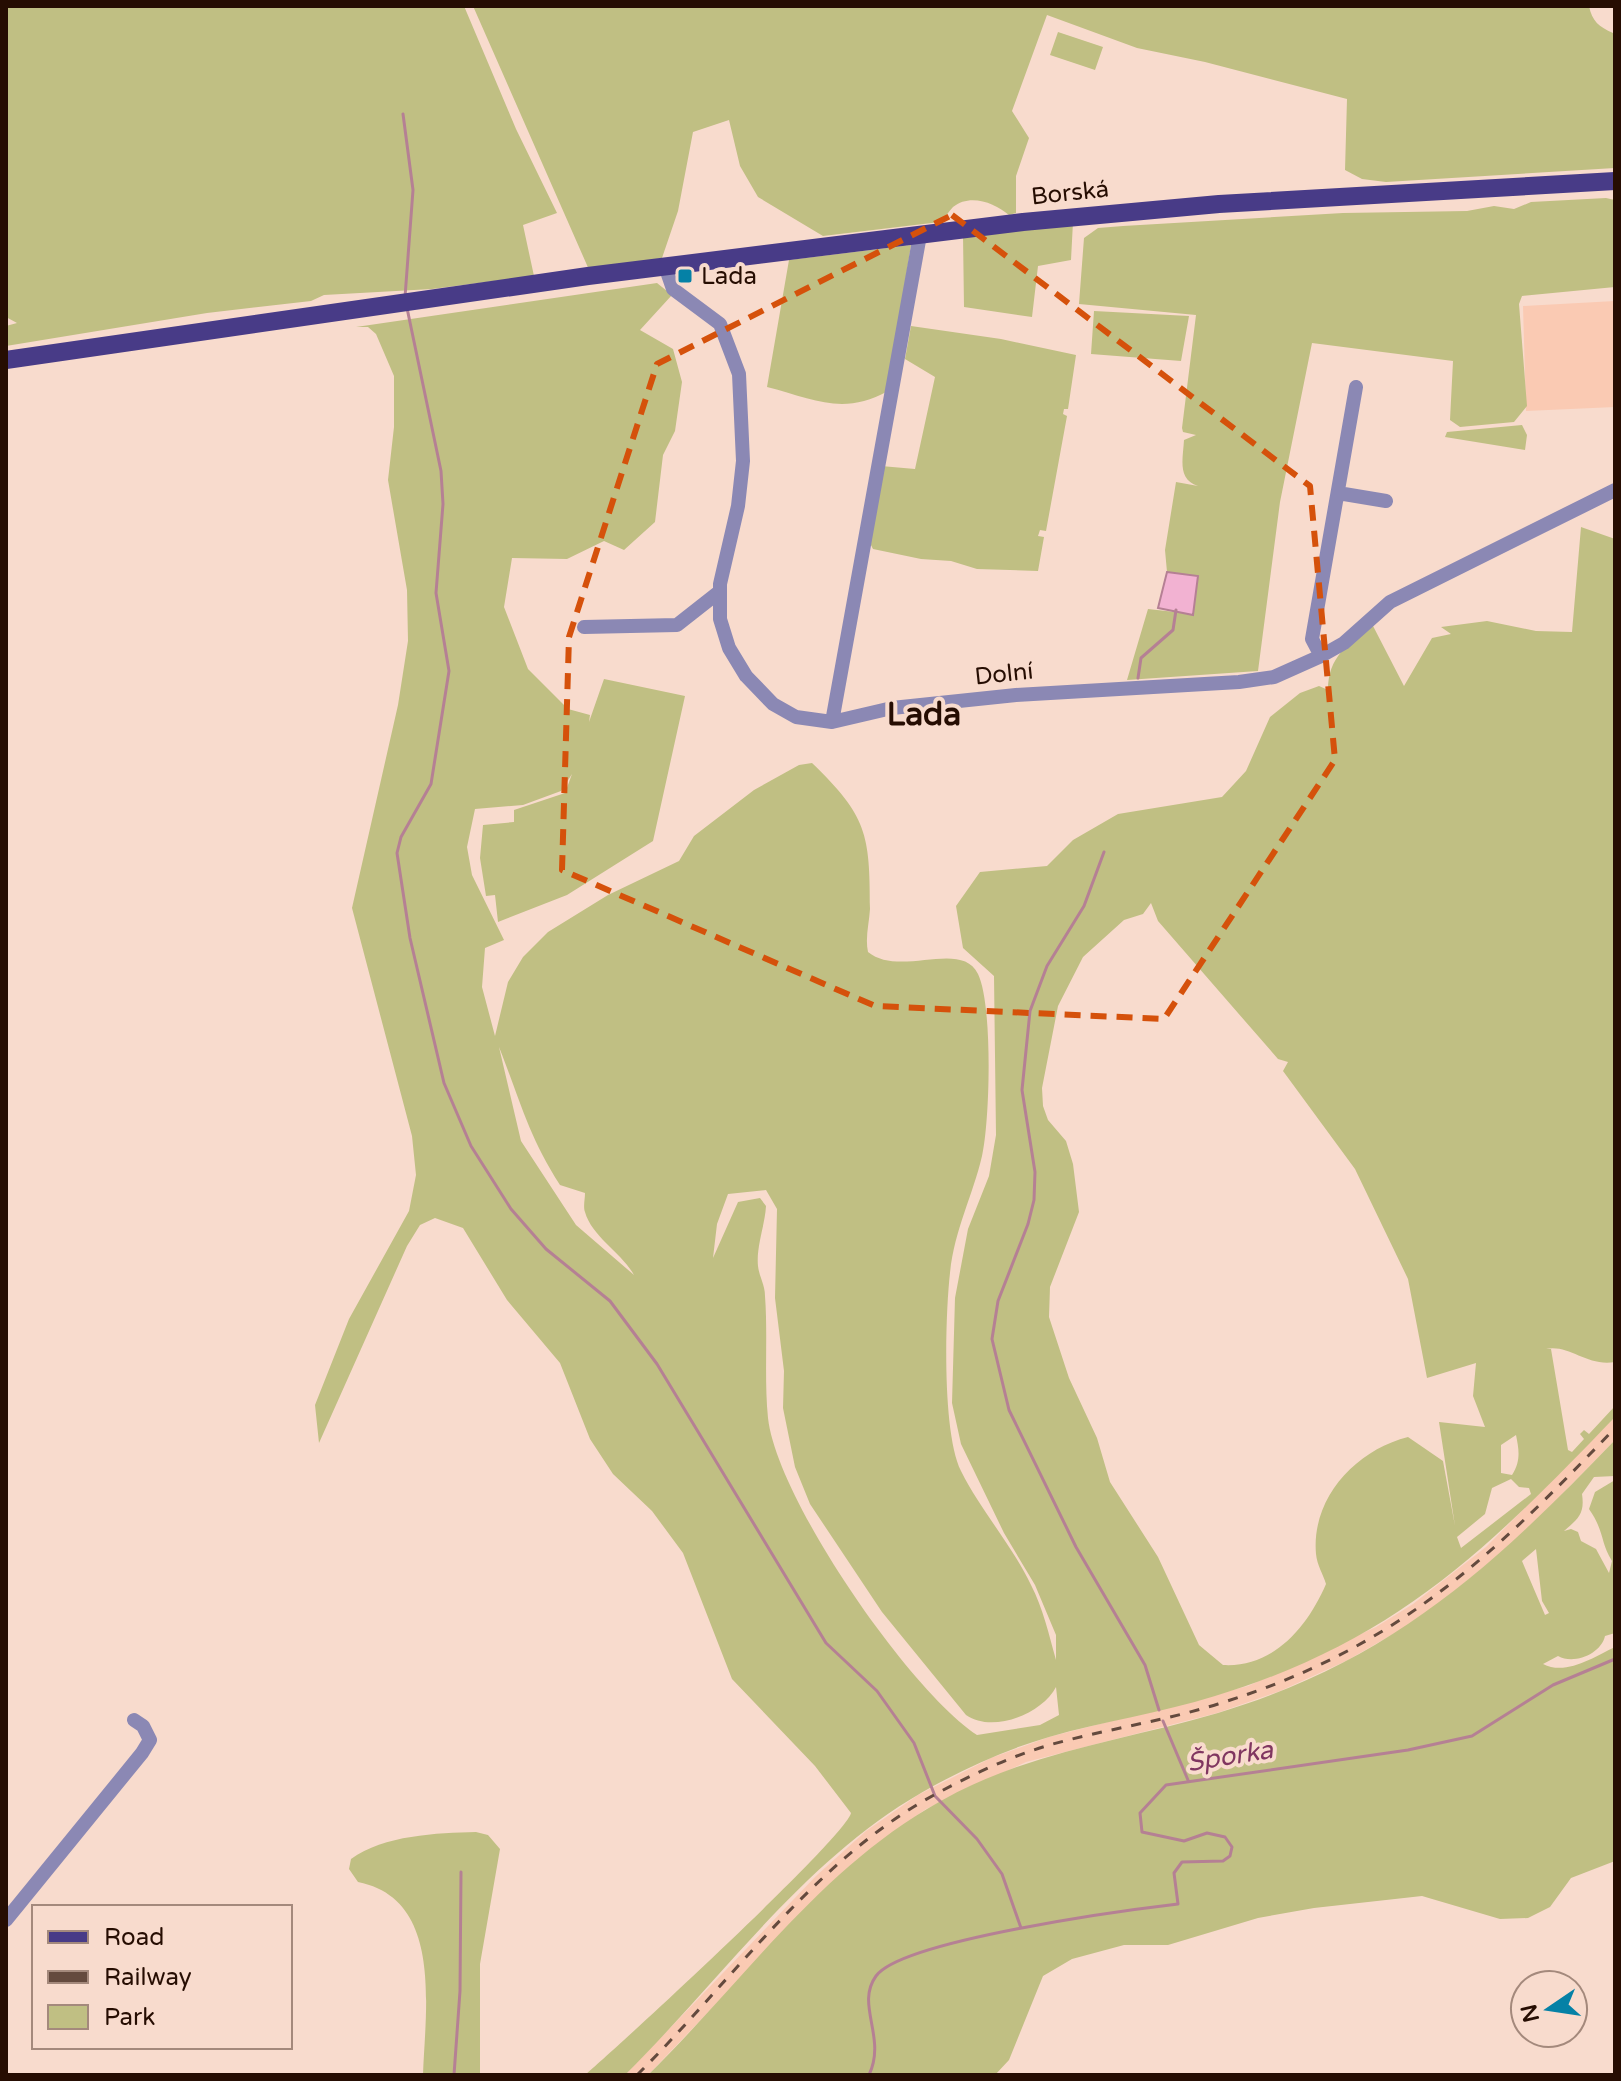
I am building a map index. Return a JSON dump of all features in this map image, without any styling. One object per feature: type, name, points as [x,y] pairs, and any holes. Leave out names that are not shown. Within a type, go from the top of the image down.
[{"type":"main road","name":"Borská","points":[[6,360],[532,284],[920,235],[1219,204],[1615,181]]},
{"type":"street","points":[[832,722],[920,235]]},
{"type":"street","name":"Dolní","points":[[665,266],[673,289],[720,324],[739,374],[743,421],[741,483],[719,592],[720,619],[726,640],[746,676],[761,694],[796,717],[832,722],[892,708],[1016,695],[1258,680],[1321,656],[1344,643],[1390,602],[1615,490]]},
{"type":"street","points":[[1321,656],[1312,639],[1356,387]]},
{"type":"street","points":[[1338,493],[1386,501]]},
{"type":"street","points":[[584,627],[677,625],[696,614],[719,592]]},
{"type":"street","points":[[6,1920],[142,1753],[150,1740],[143,1726],[134,1720]]},
{"type":"highlighted area","points":[[952,215],[1310,486],[1335,760],[1164,1019],[875,1006],[562,870],[569,637],[657,364]]},
{"type":"shaded area","points":[[1615,301],[1615,407],[1526,411],[1523,306]]},
{"type":"shaded area","points":[[1167,572],[1198,576],[1193,615],[1158,608]]},
{"type":"shaded area","points":[[1615,1417],[1615,1440],[1520,1537],[1423,1617],[1346,1661],[1280,1691],[1217,1713],[1026,1762],[926,1809],[877,1844],[827,1888],[648,2075],[625,2075],[816,1876],[866,1831],[918,1795],[991,1758],[1049,1737],[1248,1686],[1376,1627],[1413,1604],[1486,1547]]},
{"type":"green space","points":[[6,6],[464,6],[516,129],[557,213],[523,225],[534,276],[432,289],[324,295],[311,301],[207,313],[6,346],[6,326],[17,323],[6,317]]},
{"type":"green space","points":[[473,6],[1589,6],[1597,23],[1613,33],[1615,168],[1386,182],[1362,179],[1345,170],[1347,99],[1205,62],[1137,48],[1047,15],[1012,111],[1029,138],[1016,176],[1016,213],[1009,215],[990,204],[974,200],[953,207],[940,222],[823,236],[758,197],[740,166],[729,120],[693,132],[678,211],[662,258],[590,272]]},
{"type":"green space","points":[[1058,32],[1103,47],[1095,70],[1050,55]]},
{"type":"green space","points":[[1615,200],[1615,287],[1522,296],[1519,304],[1527,406],[1514,422],[1460,427],[1450,420],[1453,361],[1312,343],[1280,502],[1258,671],[1127,680],[1148,609],[1193,614],[1198,576],[1167,572],[1165,550],[1176,482],[1198,486],[1187,479],[1182,461],[1184,440],[1196,435],[1183,432],[1182,428],[1196,315],[1079,304],[1084,238],[1098,228],[1123,226],[1343,213],[1467,211],[1494,206],[1514,209],[1531,202]]},
{"type":"green space","points":[[1073,222],[1071,260],[1038,266],[1032,317],[964,307],[963,235]]},
{"type":"green space","points":[[911,245],[888,391],[857,403],[842,404],[767,387],[789,260]]},
{"type":"green space","points":[[657,283],[672,295],[640,330],[673,349],[682,382],[675,431],[663,455],[655,522],[624,550],[604,541],[567,559],[512,558],[504,607],[528,669],[568,709],[590,715],[589,722],[604,679],[685,696],[653,841],[567,895],[498,922],[495,895],[486,896],[480,858],[483,825],[514,822],[514,810],[565,793],[572,774],[561,791],[523,805],[475,809],[467,847],[472,875],[504,940],[485,948],[482,987],[495,1036],[508,982],[523,957],[548,932],[608,895],[679,861],[694,836],[754,790],[799,765],[812,763],[830,781],[855,813],[866,844],[870,883],[868,952],[881,959],[896,961],[958,959],[970,964],[978,974],[983,989],[989,1064],[987,1117],[982,1156],[955,1242],[950,1273],[946,1345],[948,1403],[955,1453],[961,1471],[1023,1570],[1035,1594],[1056,1660],[1056,1635],[1035,1585],[1004,1533],[961,1444],[952,1403],[955,1298],[968,1229],[989,1176],[996,1135],[994,976],[963,948],[956,906],[980,872],[1047,866],[1073,840],[1118,814],[1222,797],[1246,771],[1270,717],[1300,693],[1319,686],[1328,690],[1332,669],[1341,652],[1372,624],[1404,686],[1432,638],[1451,634],[1441,627],[1487,621],[1536,631],[1572,632],[1581,527],[1615,539],[1615,1362],[1605,1363],[1563,1350],[1554,1348],[1546,1349],[1551,1349],[1568,1450],[1572,1452],[1584,1439],[1580,1434],[1584,1430],[1589,1434],[1615,1406],[1615,1417],[1480,1549],[1388,1618],[1336,1648],[1279,1674],[1215,1696],[1070,1731],[1016,1748],[936,1785],[878,1821],[838,1853],[764,1924],[625,2075],[585,2075],[774,1899],[840,1830],[851,1813],[815,1766],[732,1679],[683,1553],[652,1511],[613,1474],[590,1439],[560,1363],[507,1300],[463,1228],[435,1218],[420,1225],[407,1246],[319,1443],[315,1405],[349,1319],[409,1211],[416,1175],[412,1136],[352,908],[398,705],[408,641],[407,590],[388,480],[394,427],[394,376],[376,334],[368,327],[356,327]],"holes":[[[1151,903],[1158,921],[1278,1059],[1288,1062],[1283,1071],[1355,1169],[1408,1279],[1427,1378],[1476,1363],[1473,1396],[1485,1427],[1439,1422],[1455,1526],[1443,1461],[1408,1437],[1389,1443],[1355,1465],[1329,1496],[1321,1514],[1316,1533],[1316,1554],[1326,1584],[1318,1600],[1287,1641],[1258,1660],[1241,1664],[1223,1665],[1199,1645],[1158,1557],[1110,1482],[1097,1438],[1069,1378],[1049,1317],[1050,1287],[1079,1212],[1073,1164],[1066,1141],[1048,1120],[1043,1106],[1042,1088],[1058,1006],[1083,957],[1124,920],[1143,914]],[[499,1047],[525,1117],[549,1167],[560,1185],[585,1193],[584,1210],[589,1221],[634,1275],[576,1225],[521,1141]],[[766,1190],[777,1209],[775,1298],[784,1371],[783,1408],[795,1467],[810,1504],[882,1612],[966,1715],[990,1722],[1016,1718],[1040,1705],[1056,1687],[1059,1715],[1040,1725],[977,1735],[949,1712],[917,1678],[850,1590],[795,1495],[777,1453],[768,1418],[765,1292],[758,1259],[766,1206],[760,1198],[738,1202],[713,1258],[717,1224],[728,1194]],[[1516,1435],[1518,1455],[1512,1475],[1501,1473],[1501,1445]],[[1511,1479],[1519,1487],[1529,1488],[1531,1494],[1461,1548],[1457,1537],[1485,1514],[1492,1488]]]},
{"type":"green space","points":[[1094,311],[1189,316],[1181,361],[1091,354]]},
{"type":"green space","points":[[911,326],[1001,339],[1076,355],[1068,409],[1064,409],[1063,414],[1067,416],[1046,531],[1040,530],[1038,536],[1044,537],[1038,571],[977,569],[951,561],[921,559],[873,549],[870,543],[881,466],[915,469],[935,377],[905,359]]},
{"type":"green space","points":[[1522,425],[1527,435],[1525,450],[1445,437],[1447,432]]},
{"type":"green space","points":[[1615,1440],[1615,1476],[1594,1477],[1582,1494],[1579,1516],[1564,1531],[1571,1529],[1578,1532],[1581,1541],[1596,1549],[1609,1573],[1612,1561],[1589,1509],[1595,1492],[1615,1480],[1615,1633],[1605,1636],[1593,1653],[1572,1659],[1558,1656],[1543,1664],[1570,1667],[1615,1647],[1615,1861],[1571,1878],[1550,1907],[1528,1918],[1500,1919],[1422,1896],[1314,1908],[1258,1918],[1168,1945],[1124,1945],[1072,1959],[1043,1976],[1009,2060],[995,2075],[648,2075],[814,1899],[849,1866],[927,1809],[997,1774],[1033,1761],[1218,1713],[1280,1692],[1336,1666],[1436,1605],[1526,1529]],"holes":[[[1536,1549],[1542,1601],[1549,1613],[1545,1615],[1522,1561]]]},
{"type":"green space","points":[[476,1832],[488,1835],[500,1849],[480,1964],[480,2075],[423,2075],[426,1990],[424,1960],[417,1933],[405,1910],[386,1893],[358,1882],[349,1869],[351,1859],[395,1840]]},
{"type":"waterway","points":[[403,114],[413,190],[405,297]]},
{"type":"waterway","points":[[407,308],[441,471],[443,504],[436,593],[449,671],[431,784],[401,837],[397,853],[410,938],[444,1083],[471,1146],[511,1209],[546,1249],[610,1301],[657,1364],[826,1643],[877,1691],[914,1743],[935,1796],[977,1839],[1002,1874],[1021,1928]]},
{"type":"waterway","points":[[1138,678],[1141,658],[1173,630],[1176,610]]},
{"type":"waterway","points":[[1104,852],[1084,906],[1047,966],[1030,1011],[1022,1090],[1035,1172],[1034,1200],[1028,1224],[998,1301],[992,1339],[1009,1410],[1076,1547],[1145,1665],[1159,1710]]},
{"type":"waterway","name":"Šporka","points":[[869,2075],[875,2048],[869,2010],[870,1987],[876,1976],[894,1963],[927,1950],[1018,1929],[1178,1904],[1174,1873],[1182,1862],[1223,1861],[1230,1856],[1232,1847],[1225,1837],[1207,1833],[1184,1841],[1142,1832],[1140,1813],[1166,1785],[1408,1750],[1472,1736],[1553,1685],[1615,1659]]},
{"type":"waterway","points":[[1163,1721],[1188,1780]]},
{"type":"waterway","points":[[454,2075],[460,1991],[461,1872]]},
{"type":"railway","points":[[637,2075],[808,1892],[884,1827],[940,1792],[1020,1755],[1053,1744],[1218,1704],[1281,1682],[1338,1656],[1389,1627],[1481,1558],[1525,1519],[1615,1428]]},
{"type":"place","name":"Lada","points":[[685,276]]},
{"type":"district","name":"Lada","points":[[924,715]]}]
